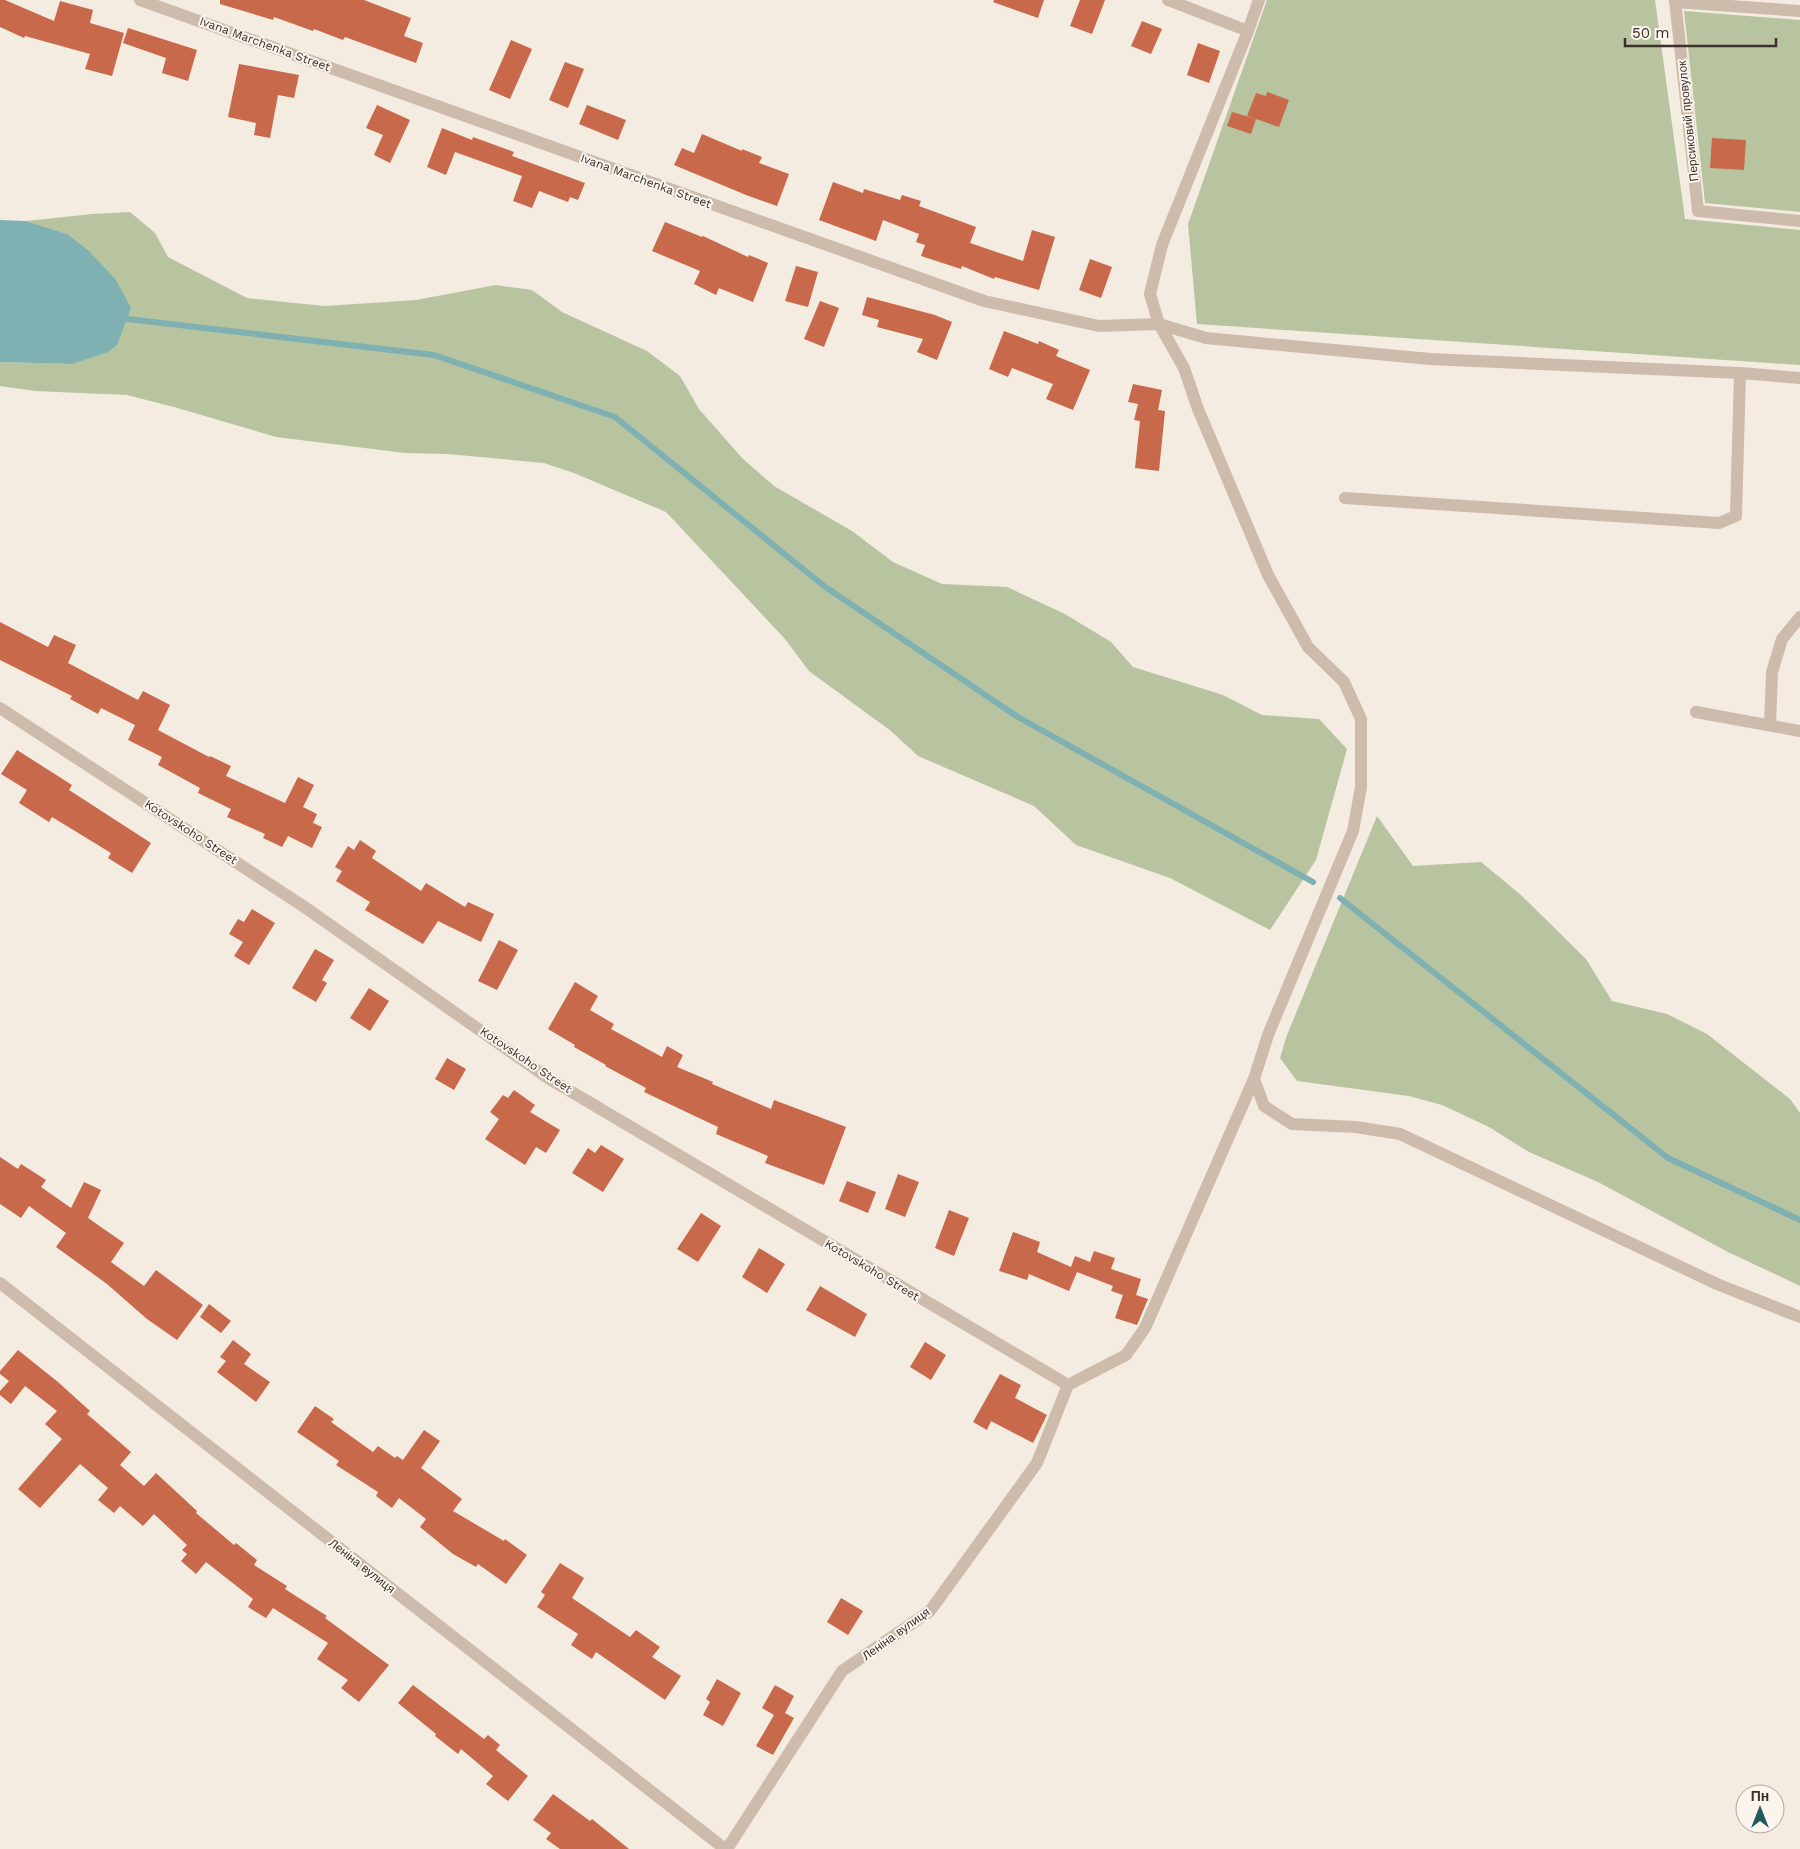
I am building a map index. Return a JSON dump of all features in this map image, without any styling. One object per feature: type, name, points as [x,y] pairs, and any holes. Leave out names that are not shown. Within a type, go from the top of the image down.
[{"type":"street","name":"Ivana Marchenka Street","points":[[140,0],[984,301],[1099,326],[1159,324],[1206,338],[1430,359],[1740,373],[1800,378]]},
{"type":"street","points":[[1168,0],[1248,31]]},
{"type":"street","points":[[1068,1385],[1126,1355],[1145,1328],[1254,1079],[1268,1035],[1353,831],[1361,787],[1361,719],[1344,682],[1308,647],[1268,575],[1198,409],[1184,368],[1159,324],[1150,294],[1162,245],[1259,0]]},
{"type":"street","points":[[1675,1],[1800,11]]},
{"type":"street","name":"Персиковий провулок","points":[[1675,1],[1698,212],[1800,221]]},
{"type":"street","points":[[1345,498],[1719,523],[1736,516],[1740,373]]},
{"type":"street","points":[[1770,725],[1772,672],[1782,639],[1800,617]]},
{"type":"street","name":"Kotovskoho Street","points":[[0,708],[303,906],[548,1078],[1068,1385]]},
{"type":"street","points":[[1696,712],[1800,731]]},
{"type":"street","points":[[1254,1079],[1264,1106],[1292,1124],[1356,1127],[1400,1134],[1718,1284],[1800,1316]]},
{"type":"street","name":"Леніна вулиця","points":[[0,1283],[726,1849],[842,1671],[930,1611],[1037,1463],[1068,1385]]},
{"type":"green space","points":[[1267,0],[1655,0],[1685,219],[1800,230],[1800,365],[1197,324],[1188,224]]},
{"type":"green space","points":[[1684,11],[1800,20],[1800,212],[1705,203]]},
{"type":"green space","points":[[130,212],[155,233],[168,257],[247,298],[324,306],[416,300],[496,285],[532,290],[562,312],[647,351],[680,376],[699,409],[742,458],[774,486],[852,531],[893,562],[942,584],[1007,587],[1065,614],[1111,642],[1133,667],[1223,695],[1262,715],[1319,719],[1347,749],[1316,860],[1270,930],[1170,878],[1076,845],[1034,806],[918,756],[891,731],[809,671],[785,639],[666,512],[574,473],[544,463],[448,454],[405,453],[276,437],[127,395],[35,391],[0,386],[0,362],[72,364],[67,234],[26,221]]},
{"type":"green space","points":[[1377,816],[1413,866],[1481,862],[1521,895],[1586,959],[1612,1001],[1667,1014],[1707,1034],[1790,1099],[1800,1113],[1800,1286],[1728,1252],[1598,1182],[1529,1152],[1489,1127],[1442,1105],[1409,1096],[1297,1081],[1280,1058],[1287,1035]]},
{"type":"water","points":[[0,220],[26,221],[67,234],[89,251],[116,280],[131,308],[117,345],[108,352],[72,364],[0,362]]},
{"type":"building","points":[[0,0],[5,0],[54,21],[60,1],[93,10],[90,23],[124,33],[112,76],[85,69],[90,54],[25,36],[24,38],[0,27]]},
{"type":"building","points":[[220,0],[364,0],[411,18],[404,36],[423,43],[416,63],[345,37],[343,40],[274,17],[273,20],[220,4]]},
{"type":"building","points":[[994,0],[1044,0],[1038,18],[993,2]]},
{"type":"building","points":[[1080,0],[1105,0],[1092,34],[1070,26]]},
{"type":"building","points":[[1142,21],[1162,29],[1151,54],[1131,46]]},
{"type":"building","points":[[128,28],[197,50],[188,81],[162,73],[166,58],[123,43]]},
{"type":"building","points":[[511,40],[532,49],[510,99],[489,90]]},
{"type":"building","points":[[1198,43],[1220,51],[1209,83],[1187,75]]},
{"type":"building","points":[[565,62],[584,69],[568,108],[549,100]]},
{"type":"building","points":[[239,64],[299,75],[294,98],[278,95],[270,138],[254,135],[256,123],[228,117]]},
{"type":"building","points":[[1267,92],[1289,100],[1279,127],[1247,116],[1256,93],[1266,96]]},
{"type":"building","points":[[377,105],[410,120],[390,163],[374,155],[383,135],[366,128]]},
{"type":"building","points":[[587,105],[626,120],[618,140],[579,124]]},
{"type":"building","points":[[1232,112],[1256,119],[1251,134],[1227,126]]},
{"type":"building","points":[[442,128],[472,140],[473,137],[514,152],[512,156],[585,183],[578,200],[570,197],[568,202],[539,191],[532,208],[513,201],[522,176],[455,152],[446,175],[427,167]]},
{"type":"building","points":[[702,134],[742,151],[742,149],[762,157],[759,163],[789,174],[777,206],[674,165],[682,148],[694,153]]},
{"type":"building","points":[[1712,138],[1746,140],[1744,170],[1710,168]]},
{"type":"building","points":[[833,182],[863,193],[864,189],[900,200],[902,195],[921,201],[919,206],[976,227],[970,243],[1023,261],[1032,230],[1055,237],[1039,290],[995,277],[994,279],[962,266],[961,269],[921,256],[925,245],[916,242],[919,234],[883,220],[876,241],[819,220]]},
{"type":"building","points":[[665,222],[703,236],[748,257],[749,255],[768,263],[753,302],[719,288],[716,295],[694,284],[700,271],[652,251]]},
{"type":"building","points":[[1090,259],[1112,267],[1101,298],[1079,290]]},
{"type":"building","points":[[796,266],[818,272],[808,307],[785,301]]},
{"type":"building","points":[[867,297],[935,315],[952,322],[937,360],[917,352],[923,339],[877,327],[879,320],[862,315]]},
{"type":"building","points":[[820,301],[839,308],[824,347],[804,339]]},
{"type":"building","points":[[1004,331],[1038,344],[1039,341],[1059,350],[1056,356],[1090,370],[1073,410],[1046,399],[1053,384],[1012,368],[1008,377],[989,369]]},
{"type":"building","points":[[1133,384],[1162,390],[1158,410],[1165,411],[1159,471],[1135,468],[1140,421],[1134,420],[1138,404],[1128,402]]},
{"type":"building","points":[[0,622],[48,647],[54,635],[76,645],[68,663],[138,700],[143,691],[170,705],[158,730],[209,757],[231,766],[226,776],[285,803],[298,777],[314,785],[303,807],[317,814],[313,823],[322,827],[312,848],[288,836],[282,847],[263,838],[265,834],[227,817],[231,809],[198,793],[200,788],[158,765],[162,757],[128,740],[135,725],[101,708],[98,714],[70,699],[72,696],[0,660]]},
{"type":"building","points":[[17,750],[72,785],[69,790],[151,843],[132,873],[108,858],[111,853],[52,817],[49,822],[19,803],[27,790],[1,774]]},
{"type":"building","points":[[360,840],[376,851],[372,858],[421,891],[426,883],[465,907],[468,902],[494,914],[481,942],[438,921],[423,944],[365,910],[370,902],[336,881],[342,871],[335,867],[348,846],[354,850]]},
{"type":"building","points":[[252,909],[275,923],[249,965],[234,956],[243,942],[229,934],[238,919],[244,922]]},
{"type":"building","points":[[499,940],[518,950],[497,990],[478,981]]},
{"type":"building","points":[[315,949],[334,960],[322,980],[327,983],[316,1002],[292,988]]},
{"type":"building","points":[[575,982],[598,996],[590,1010],[614,1024],[611,1029],[662,1057],[667,1046],[683,1055],[677,1067],[771,1109],[774,1100],[846,1127],[824,1185],[765,1163],[768,1156],[716,1134],[718,1127],[644,1092],[646,1088],[605,1066],[548,1029]]},
{"type":"building","points":[[369,988],[389,1001],[370,1031],[350,1018]]},
{"type":"building","points":[[447,1058],[466,1069],[454,1090],[435,1079]]},
{"type":"building","points":[[514,1090],[535,1105],[530,1112],[560,1130],[546,1153],[536,1147],[525,1165],[485,1139],[499,1119],[490,1112],[503,1095],[508,1098]]},
{"type":"building","points":[[601,1145],[624,1159],[603,1192],[572,1173],[588,1148],[595,1153]]},
{"type":"building","points":[[0,1157],[18,1169],[21,1164],[46,1180],[41,1187],[71,1208],[84,1182],[101,1190],[88,1218],[124,1243],[111,1262],[144,1286],[156,1270],[203,1305],[177,1340],[147,1319],[107,1284],[56,1247],[66,1233],[29,1206],[21,1218],[0,1204]]},
{"type":"building","points":[[898,1174],[919,1182],[905,1217],[885,1209]]},
{"type":"building","points":[[847,1181],[876,1192],[868,1213],[839,1201]]},
{"type":"building","points":[[949,1210],[969,1218],[954,1256],[935,1248]]},
{"type":"building","points":[[701,1213],[721,1226],[698,1262],[677,1249]]},
{"type":"building","points":[[1013,1232],[1040,1242],[1037,1252],[1071,1267],[1075,1256],[1090,1262],[1094,1251],[1115,1258],[1111,1269],[1141,1279],[1136,1295],[1148,1299],[1137,1325],[1115,1318],[1123,1295],[1111,1291],[1113,1286],[1077,1272],[1069,1291],[1029,1274],[1027,1280],[999,1271]]},
{"type":"building","points":[[759,1248],[785,1264],[767,1293],[742,1277]]},
{"type":"building","points":[[820,1286],[867,1314],[855,1337],[806,1310]]},
{"type":"building","points":[[209,1304],[231,1321],[221,1333],[200,1317]]},
{"type":"building","points":[[233,1340],[251,1354],[244,1364],[270,1382],[256,1402],[217,1372],[226,1361],[220,1357]]},
{"type":"building","points":[[925,1342],[946,1355],[931,1380],[910,1367]]},
{"type":"building","points":[[18,1350],[58,1382],[90,1411],[87,1414],[131,1452],[120,1465],[144,1486],[156,1473],[197,1511],[196,1513],[234,1545],[236,1543],[257,1560],[254,1565],[287,1586],[285,1589],[327,1616],[325,1618],[389,1665],[359,1702],[341,1688],[348,1680],[317,1659],[328,1643],[273,1608],[266,1618],[248,1607],[253,1599],[206,1562],[196,1574],[181,1561],[187,1554],[182,1550],[187,1545],[154,1514],[143,1526],[120,1506],[114,1513],[98,1500],[108,1488],[80,1464],[40,1508],[18,1489],[62,1439],[45,1424],[57,1411],[25,1386],[11,1404],[0,1395],[0,1391],[9,1381],[0,1374],[0,1371]]},
{"type":"building","points":[[1000,1374],[1021,1385],[1015,1398],[1047,1415],[1033,1443],[991,1421],[987,1430],[973,1422]]},
{"type":"building","points":[[315,1406],[334,1419],[331,1422],[373,1452],[378,1446],[395,1458],[397,1456],[403,1460],[424,1430],[440,1441],[421,1468],[462,1499],[453,1511],[504,1541],[505,1539],[527,1555],[506,1584],[478,1564],[476,1567],[453,1554],[420,1527],[426,1519],[399,1498],[392,1508],[376,1496],[378,1492],[336,1465],[339,1461],[297,1432]]},
{"type":"building","points":[[560,1563],[584,1578],[572,1598],[630,1637],[636,1630],[660,1647],[652,1657],[681,1676],[665,1700],[596,1652],[592,1659],[571,1645],[578,1634],[537,1607],[545,1595],[541,1592]]},
{"type":"building","points":[[841,1598],[863,1611],[848,1635],[827,1622]]},
{"type":"building","points":[[717,1679],[741,1693],[723,1726],[703,1715],[710,1702],[706,1699]]},
{"type":"building","points":[[413,1685],[484,1739],[488,1735],[500,1745],[496,1750],[528,1776],[508,1801],[486,1784],[493,1776],[461,1749],[458,1754],[398,1703]]},
{"type":"building","points":[[775,1685],[794,1696],[785,1713],[794,1718],[773,1755],[756,1746],[774,1715],[762,1708]]},
{"type":"building","points":[[553,1794],[590,1821],[592,1819],[629,1849],[560,1849],[546,1839],[551,1833],[533,1820]]},
{"type":"waterway","points":[[119,318],[434,355],[615,417],[824,586],[1018,717],[1313,882]]},
{"type":"waterway","points":[[1340,898],[1668,1158],[1800,1220]]}]
